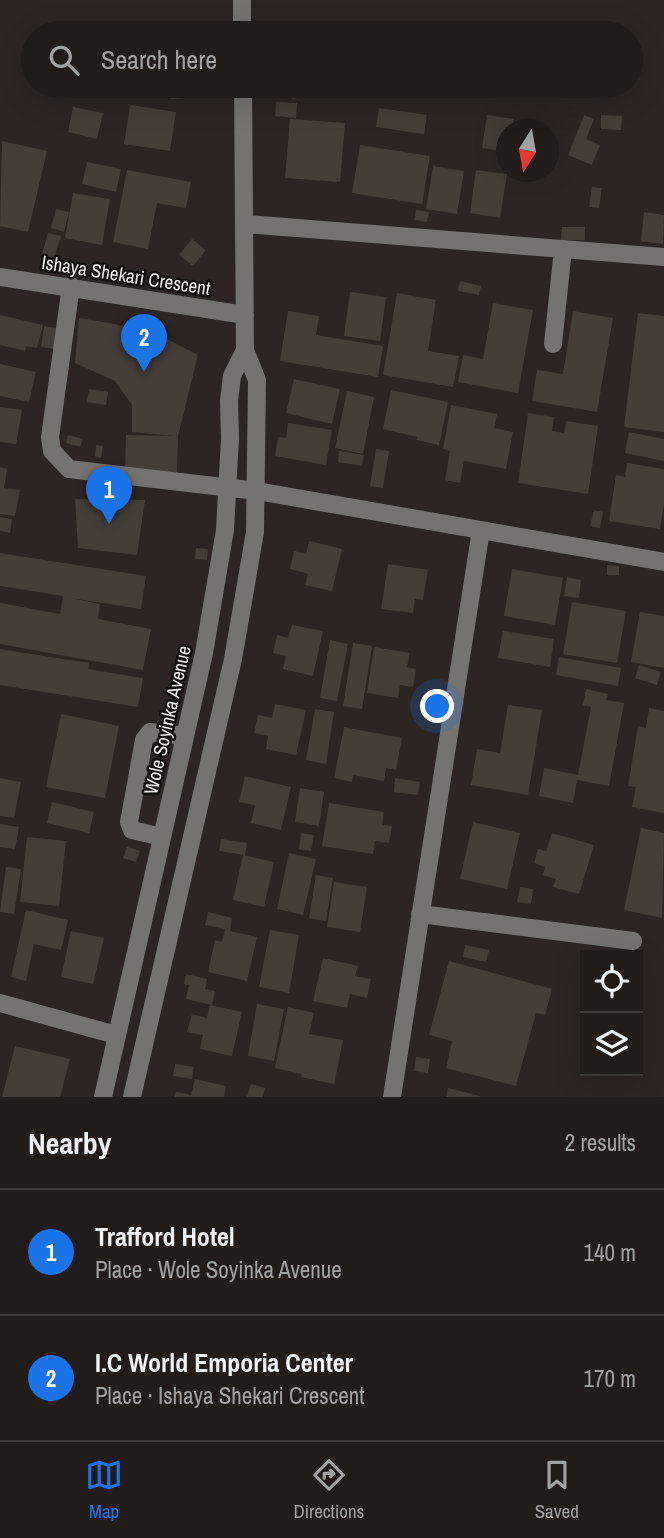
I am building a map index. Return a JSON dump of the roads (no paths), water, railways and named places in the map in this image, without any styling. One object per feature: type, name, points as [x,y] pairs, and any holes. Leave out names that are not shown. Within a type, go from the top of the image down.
[{"type":"street","points":[[242,0],[242,21]]},
{"type":"street","name":"Wole Soyinka Avenue","points":[[132,1097],[233,659],[255,532],[257,380],[245,350],[243,98]]},
{"type":"street","points":[[246,224],[664,257]]},
{"type":"street","points":[[553,344],[563,249]]},
{"type":"street","name":"Ishaya Shekari Crescent","points":[[0,276],[245,316]]},
{"type":"street","points":[[71,286],[50,438],[52,451],[69,469],[257,491],[664,562]]},
{"type":"street","name":"Wole Soyinka Avenue","points":[[103,1097],[204,653],[225,530],[232,376],[245,350]]},
{"type":"street","points":[[391,1097],[481,530]]},
{"type":"street","points":[[162,837],[132,830],[129,822],[144,740],[150,732],[185,736]]},
{"type":"street","points":[[420,914],[633,941]]},
{"type":"street","points":[[0,1003],[116,1035]]},
{"type":"place","name":"I.C World Emporia Center","points":[[144,372]]},
{"type":"place","name":"Trafford Hotel","points":[[109,524]]}]
